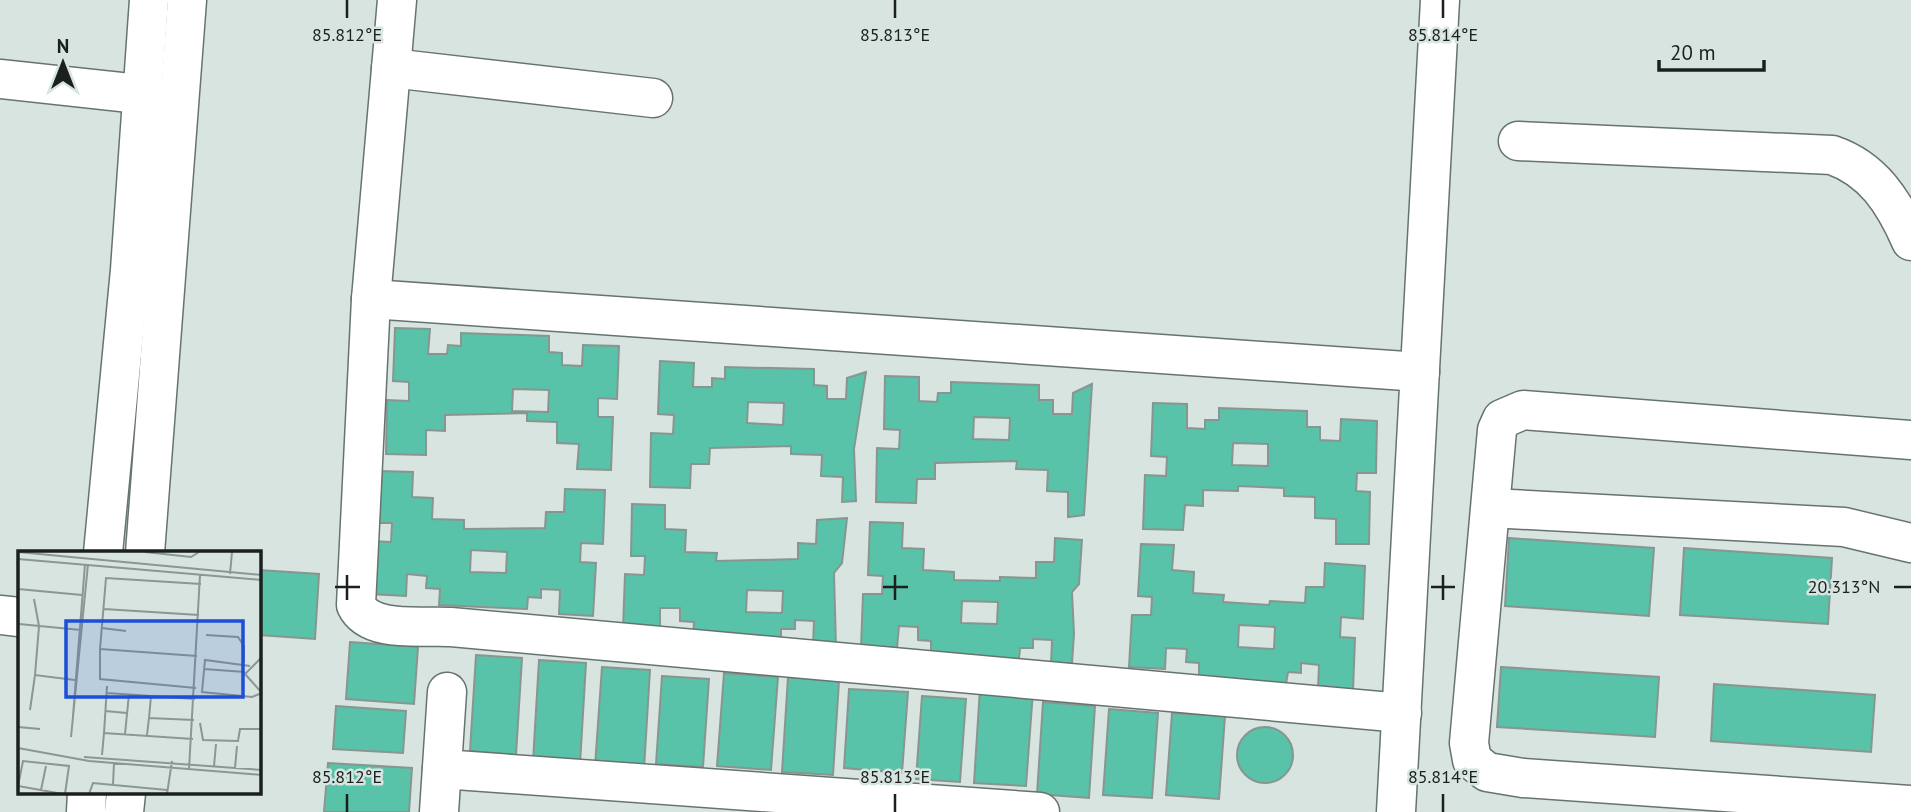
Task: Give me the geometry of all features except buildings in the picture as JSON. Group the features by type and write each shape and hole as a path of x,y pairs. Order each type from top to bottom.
{"street":[{"path":"103,551 130,270 149,0"},
{"path":"145,551 187,0"},
{"path":"397,0 372,299 356,605 362,617 374,623 464,628 1402,713"},
{"path":"1396,812 1440,0"},
{"path":"391,68 653,98"},
{"path":"0,79 179,98"},
{"path":"1518,141 1832,155 1855,163 1877,183 1911,241"},
{"path":"372,299 1420,372"},
{"path":"1911,440 1523,410 1502,419 1497,430 1469,743 1472,760 1487,772 1523,778 1911,805"},
{"path":"1491,508 1844,527 1911,543"},
{"path":"0,615 18,618"},
{"path":"439,812 447,692"},
{"path":"442,769 680,798 1040,812"},
{"path":"86,812 88,794"},
{"path":"124,812 126,794"}]}
